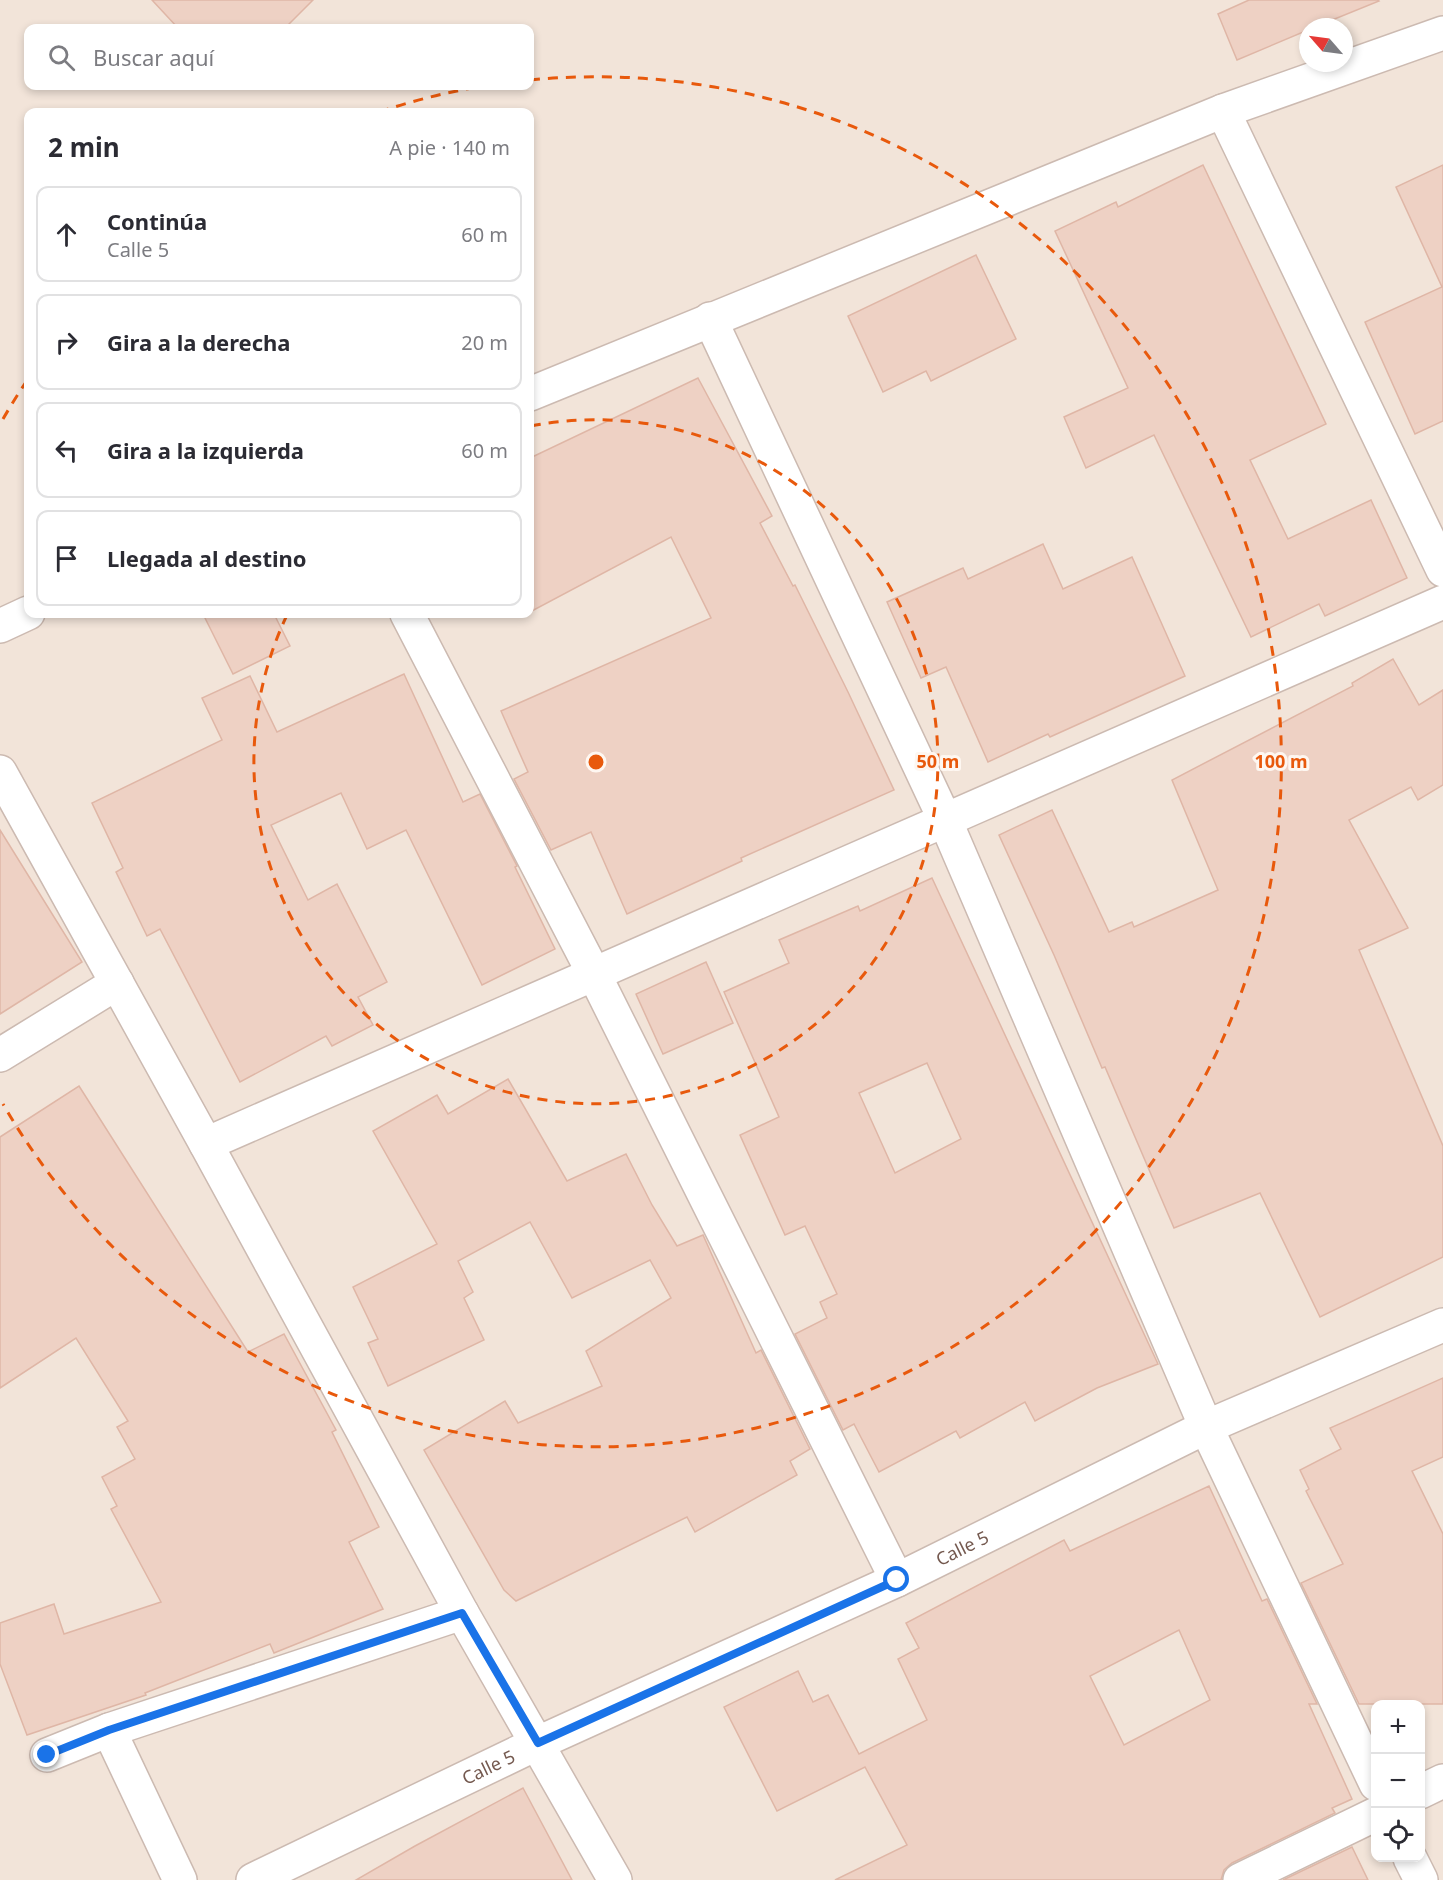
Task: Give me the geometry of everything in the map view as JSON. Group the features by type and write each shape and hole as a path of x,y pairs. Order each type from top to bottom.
{"street":[{"path":"534,392 1223,111 1443,33"},
{"path":"1223,111 1443,570"},
{"path":"710,319 945,820 1206,1427 1371,1774"},
{"path":"206,1144 1443,602"},
{"path":"0,626 24,615"},
{"path":"408,618 594,974 897,1580"},
{"path":"0,772 462,1613 615,1880"},
{"path":"0,1055 117,983"},
{"name":"Calle 5","path":"253,1880 538,1743 897,1580 1206,1427 1443,1325"},
{"path":"47,1755 109,1730 462,1613"},
{"path":"109,1730 180,1880"},
{"path":"1425,1790 1443,1781"},
{"path":"1240,1880 1371,1816"},
{"path":"1412,1862 1421,1880"}],"shaded area":[{"path":"0,0 1443,0 1443,1880 0,1880"}],"building":[{"path":"152,0 313,0 289,24 174,24"},
{"path":"1249,0 1379,1 1337,18 1299,18 1299,34 1237,60 1218,14"},
{"path":"1203,165 1326,424 1250,460 1288,539 1371,500 1407,578 1325,616 1319,604 1251,637 1154,435 1086,468 1064,417 1128,388 1055,231 1116,202 1118,207"},
{"path":"1443,165 1443,421 1415,434 1365,322 1442,287 1396,187"},
{"path":"976,255 1016,339 931,381 926,371 883,392 848,316"},
{"path":"698,378 772,516 760,523 793,586 795,585 894,790 741,858 742,861 627,914 591,832 551,850 514,779 528,772 501,711 711,618 671,537 534,610 534,456"},
{"path":"1043,544 1063,589 1132,557 1185,676 1050,737 1048,734 988,762 946,667 921,678 887,602 963,568 968,579"},
{"path":"205,618 276,618 290,646 233,674"},
{"path":"1393,659 1419,705 1443,690 1443,785 1418,800 1411,787 1349,820 1408,928 1359,950 1443,1146 1443,1257 1320,1317 1260,1193 1174,1228 1105,1067 1102,1068 999,835 1052,810 1109,932 1132,922 1134,927 1218,890 1172,780 1353,686 1352,683"},
{"path":"404,674 463,802 480,794 517,866 515,867 555,949 482,985 406,830 367,849 341,793 271,825 308,900 337,884 387,982 358,997 373,1025 332,1046 326,1036 240,1082 160,929 147,936 116,872 123,868 92,803 222,740 202,698 250,676 277,732"},
{"path":"0,830 82,962 0,1014"},
{"path":"932,878 1158,1364 1097,1388 1035,1421 1025,1402 960,1438 956,1431 879,1472 854,1424 843,1430 795,1334 827,1318 820,1302 837,1294 805,1226 785,1235 740,1135 779,1117 724,992 789,963 779,940 858,906 860,911","holes":["927,1063 961,1139 895,1173 859,1093"]},
{"path":"706,962 733,1023 663,1054 636,994"},
{"path":"508,1079 567,1181 626,1154 652,1205 677,1246 703,1235 756,1353 761,1350 810,1449 790,1461 797,1475 695,1532 687,1517 516,1601 504,1590 424,1450 505,1401 518,1423 602,1386 586,1351 671,1298 650,1260 572,1298 530,1222 458,1261 473,1292 464,1298 484,1340 388,1386 368,1343 378,1339 353,1287 437,1244 373,1131 437,1095 448,1114"},
{"path":"79,1086 248,1352 284,1334 336,1430 332,1432 379,1527 349,1542 383,1609 274,1653 270,1644 145,1693 146,1695 27,1735 0,1664 0,1623 54,1604 64,1634 161,1602 111,1509 117,1506 102,1477 135,1459 117,1427 128,1421 76,1338 0,1388 0,1137"},
{"path":"1443,1378 1443,1457 1412,1471 1443,1534 1443,1704 1425,1704 1425,1700 1371,1700 1371,1704 1359,1704 1301,1583 1343,1564 1306,1491 1309,1489 1300,1470 1341,1449 1330,1428"},
{"path":"1209,1486 1262,1601 1267,1599 1317,1704 1309,1704 1352,1799 1332,1808 1335,1813 1232,1863 1224,1870 1221,1880 835,1880 907,1845 865,1767 777,1811 724,1707 798,1671 813,1702 828,1695 859,1754 927,1720 898,1659 919,1648 906,1623 1064,1540 1070,1551","holes":["1179,1630 1210,1700 1124,1745 1090,1676"]},
{"path":"523,1788 572,1880 356,1880 415,1846"},
{"path":"1352,1847 1368,1880 1283,1880"}],"route":[{"path":"47,1755 109,1730 462,1613 538,1743 897,1580"}]}
